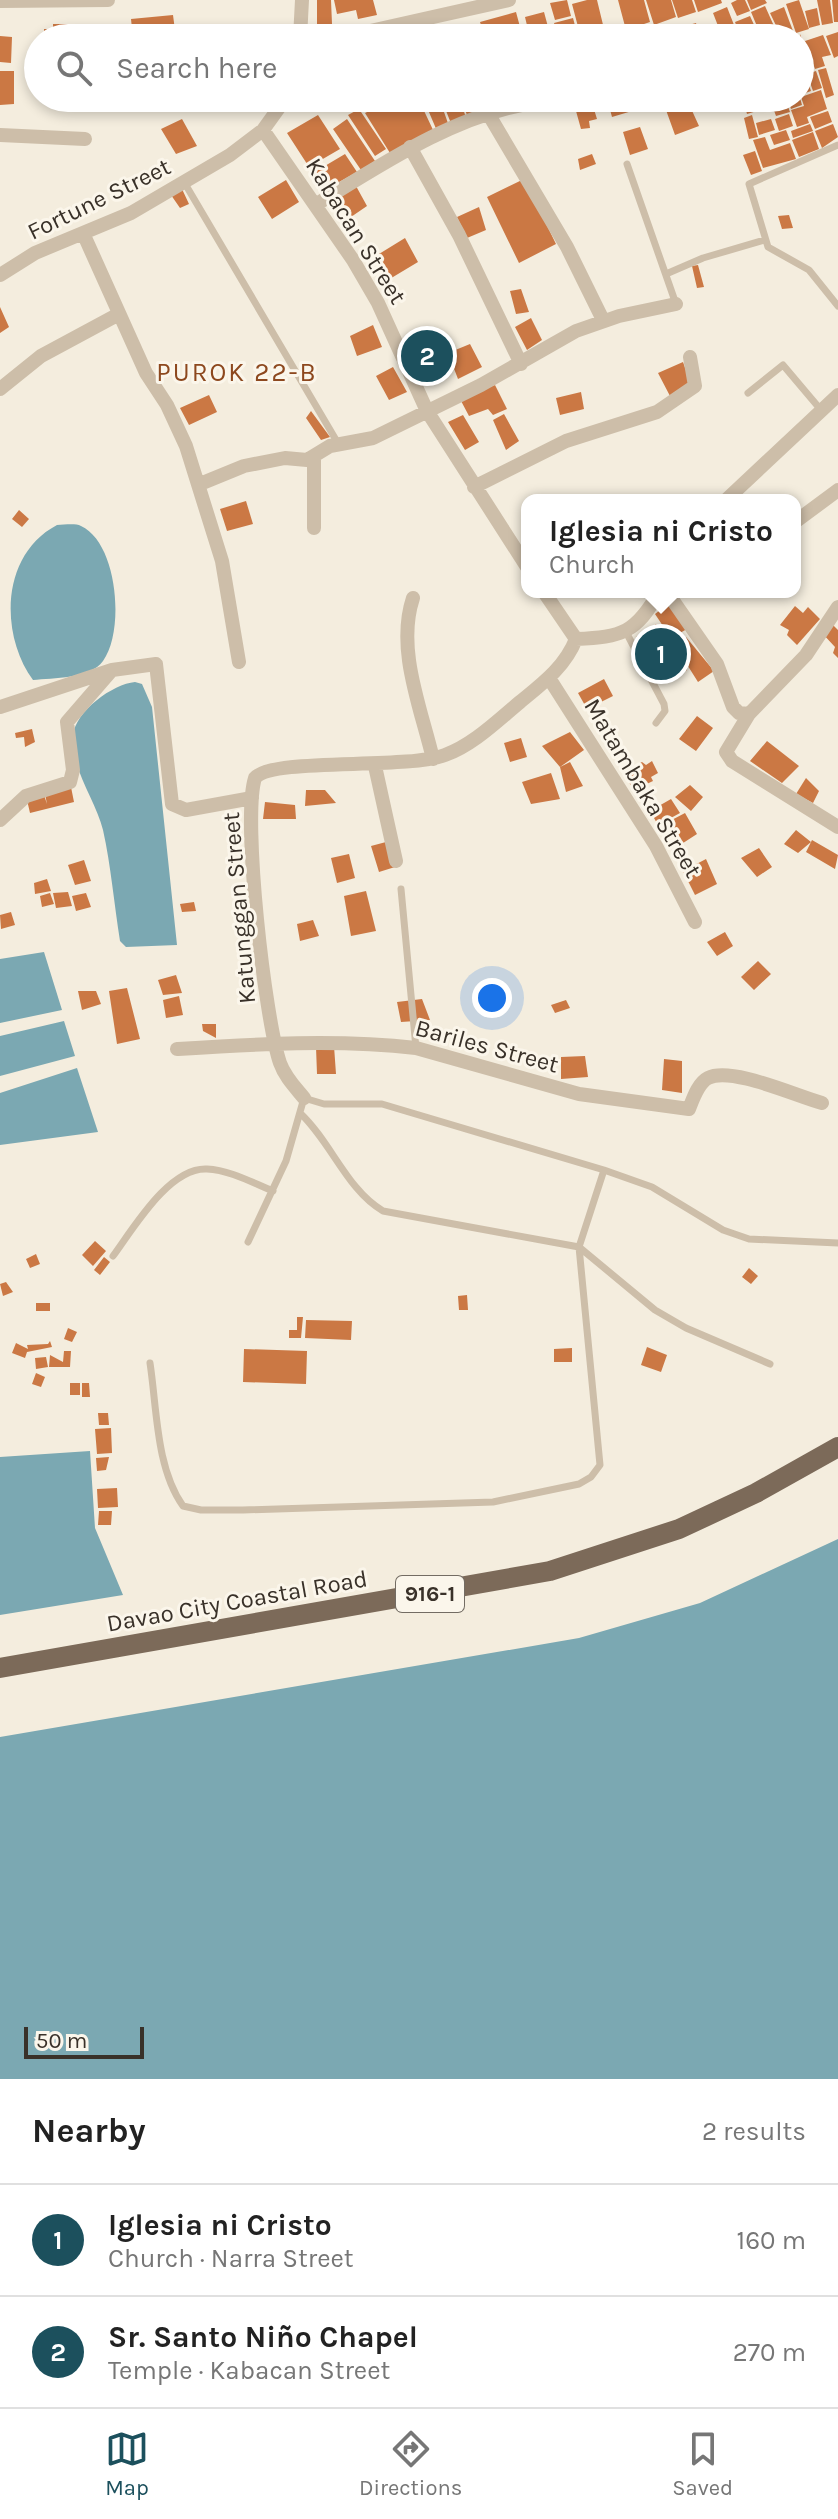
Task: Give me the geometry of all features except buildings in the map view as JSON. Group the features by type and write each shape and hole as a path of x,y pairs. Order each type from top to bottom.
{"main road":[{"name":"Davao City Coastal Road","path":"0,1668 550,1571 679,1529 756,1493 838,1447"}],"street":[{"path":"0,1 108,0"},
{"path":"301,24 302,0"},
{"path":"402,24 509,0"},
{"name":"Fortune Street","path":"0,275 35,253 131,213 184,182 263,130 276,112"},
{"path":"317,204 410,147 500,112"},
{"path":"489,115 567,247 603,320"},
{"name":"Kabacan Street","path":"263,130 317,204 378,303 427,411 521,558"},
{"path":"0,135 85,139"},
{"path":"410,147 459,235 521,364"},
{"path":"83,233 146,373 167,405 200,484 222,561 239,662"},
{"path":"200,484 256,463 314,457 339,445 373,438 603,320 676,304"},
{"path":"0,389 41,356 119,314"},
{"path":"474,487 566,441 657,412 695,386 690,357"},
{"path":"732,494 838,395"},
{"path":"314,457 314,528"},
{"path":"801,518 838,490"},
{"path":"413,598 405,628 407,647 433,759"},
{"path":"548,598 576,639"},
{"path":"396,861 375,766 433,759 478,736 549,678 576,639 626,632 641,622 655,598"},
{"path":"671,598 717,664 733,707 739,713 749,714"},
{"path":"838,607 806,655 749,714 728,745 728,756 838,827"},
{"path":"0,707 112,670 156,664 171,798 175,808 186,810 252,798"},
{"path":"0,820 26,796 70,782 73,770 67,722 112,670"},
{"name":"Matambaka Street","path":"549,678 662,856 695,922"},
{"name":"Katunggan Street","path":"302,1106 287,1078 276,1042 255,885 253,784 259,772 277,767 375,766"},
{"name":"Bariles Street","path":"177,1049 276,1042 416,1048 579,1094 689,1109 702,1082 719,1074 730,1074 822,1103"}],"lane":[{"path":"838,145 749,184 768,247 809,270 838,306"},
{"path":"627,164 676,304"},
{"path":"184,182 339,445"},
{"path":"666,274 703,258 764,240"},
{"path":"748,393 783,365 821,410"},
{"path":"626,632 664,704 665,711 656,723"},
{"path":"401,889 416,1048"},
{"path":"302,1106 382,1104 652,1187 723,1230 749,1239 838,1243"},
{"path":"248,1242 273,1191 302,1106"},
{"path":"302,1106 368,1202 383,1211 579,1247 655,1310 686,1328 770,1364"},
{"path":"113,1256 168,1187 192,1170 219,1170 273,1191"},
{"path":"150,1363 162,1448 172,1491 183,1506 201,1510 243,1510 452,1505 507,1500 579,1484 591,1477 600,1465 579,1247 604,1170"}],"water":[{"path":"57,525 81,526 93,535 103,550 114,589 114,630 110,647 97,667 71,676 33,680 22,662 15,641 11,597 25,556 38,538"},
{"path":"135,682 142,684 152,707 177,945 126,947 120,941 103,830 79,772 73,748 75,727 88,708 106,693"},
{"path":"44,952 62,1010 0,1023 0,959"},
{"path":"64,1021 75,1056 0,1076 0,1036"},
{"path":"77,1068 98,1132 0,1145 0,1093"},
{"path":"90,1451 95,1528 123,1595 0,1615 0,1457"},
{"path":"838,1539 838,2079 0,2079 0,1737 579,1638 700,1603"}],"place":[{"name":"Sr. Santo Niño Chapel","path":"427,356"},
{"name":"Iglesia ni Cristo","path":"661,654"}],"district":[{"name":"PUROK 22-B","path":"237,372"}]}
